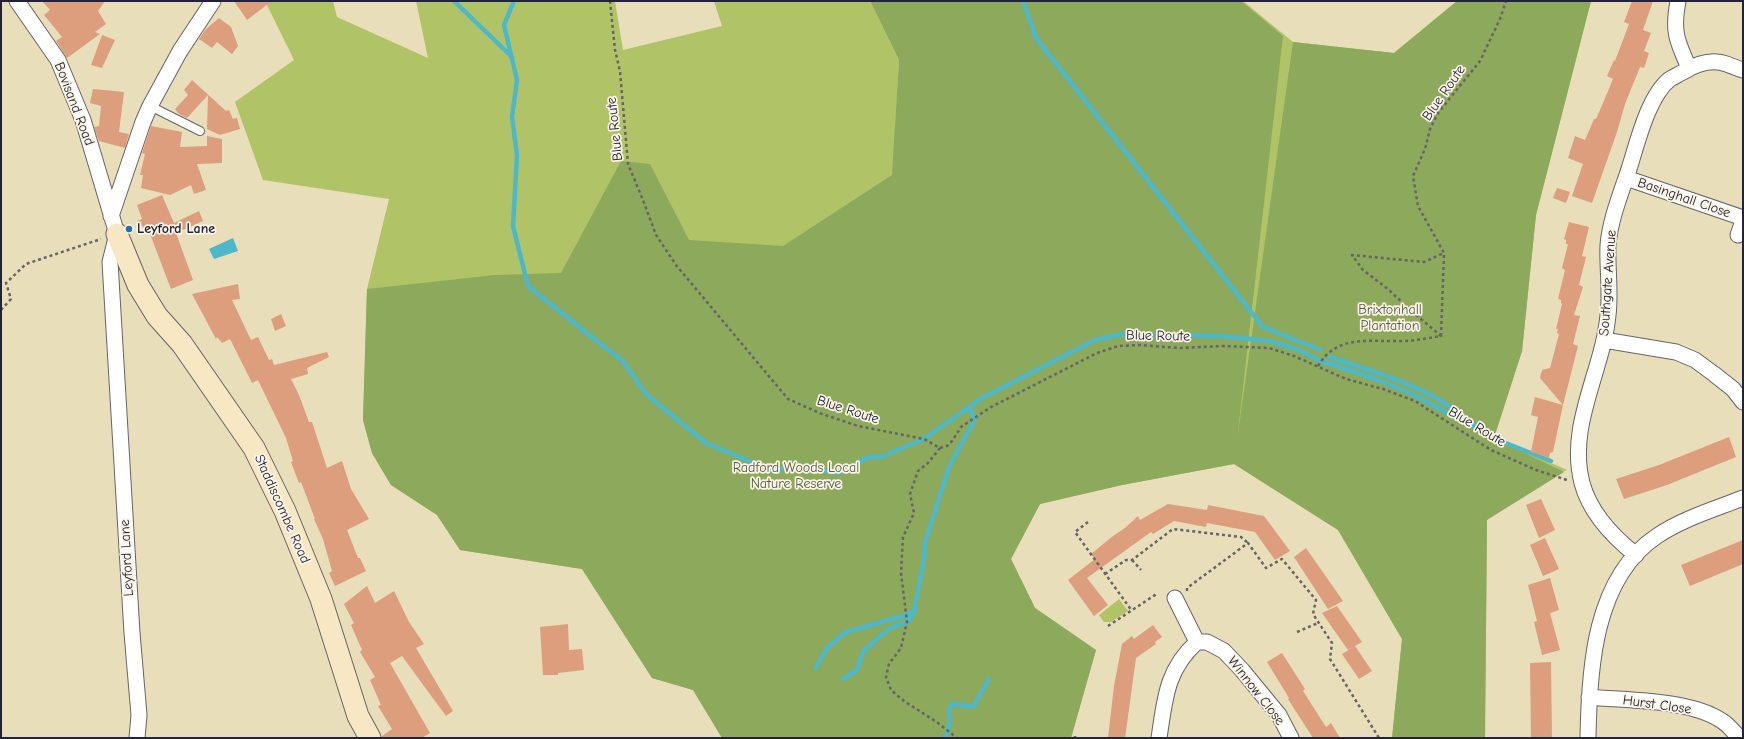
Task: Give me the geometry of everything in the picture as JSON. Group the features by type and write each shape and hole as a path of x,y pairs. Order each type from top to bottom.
{"street":[{"name":"Bovisand Road","path":"17,1 58,60 83,120 114,225"},
{"name":"Leyford Lane","path":"137,738 139,715 132,633 110,262 114,225 143,122 180,51 213,1"},
{"path":"1678,1 1675,15 1676,38 1689,68"},
{"name":"Southgate Avenue","path":"1636,554 1609,531 1594,512 1582,484 1578,453 1581,423 1598,365 1608,314 1608,244 1612,223 1644,120 1655,98 1669,80 1689,68 1704,63 1719,62 1743,70"},
{"name":"Basinghall Close","path":"1626,178 1743,218"},
{"name":"Staddiscombe Road","path":"114,225 138,285 157,316 182,344 254,448 285,511 309,570 358,716 370,738"},
{"path":"1604,340 1676,352 1695,360 1738,385 1743,402"},
{"path":"1588,738 1589,697 1598,635 1608,597 1623,570 1636,554 1656,536 1678,524 1743,498"},
{"path":"1159,738 1164,700 1176,666 1185,653 1197,642 1176,601"},
{"name":"Winnow Close","path":"1197,642 1207,642 1224,651 1242,670 1279,715 1291,738"},
{"name":"Hurst Close","path":"1589,697 1669,704 1701,712 1722,721 1740,738"}],"lane":[{"path":"150,106 200,131"}],"path":[{"name":"Blue Route","path":"610,1 615,50 620,71 628,164 656,235 676,265 788,399 822,414 858,426 917,437 924,439 940,448 947,446 961,427 991,407 1097,353 1118,346 1140,345 1178,348 1224,346 1269,348 1294,356 1346,379 1383,389 1415,401 1491,450 1536,470 1582,484"},
{"name":"Blue Route","path":"1444,253 1418,206 1413,176 1425,149 1430,129 1438,113 1480,61 1500,19 1506,1"},
{"path":"1,310 11,298 6,283 26,264 114,225"},
{"path":"1444,253 1441,336 1388,289 1363,270 1352,254 1424,262 1444,253"},
{"path":"1318,366 1326,354 1339,346 1356,341 1403,341 1441,336"},
{"path":"940,448 928,463 918,471 910,494 914,513 903,537 901,574 907,622 901,648 889,664 886,677 891,690 904,701 957,738"},
{"path":"1088,522 1075,532 1132,611"},
{"path":"1105,574 1126,560 1132,560 1173,530 1241,537 1248,543 1266,568 1282,559 1316,600 1312,614 1332,643 1330,659 1378,738"},
{"path":"1176,601 1184,598 1187,588 1248,543"},
{"path":"1132,560 1141,570"},
{"path":"1108,626 1158,593"},
{"path":"1297,632 1318,623"}],"green space":[{"name":"Radford Woods Local Nature Reserve","path":"265,1 333,1 337,17 428,58 416,1 615,1 623,50 722,26 714,1 870,1 899,60 895,133 917,144 1051,1 1243,1 1293,42 1394,53 1457,1 1591,1 1536,215 1522,351 1494,438 1567,470 1543,481 1487,520 1485,738 1392,738 1402,639 1338,530 1234,464 1122,485 1040,504 1011,559 1035,608 1096,650 1071,738 722,738 693,690 652,678 582,569 460,550 437,515 391,485 372,453 363,420 367,289 389,199 263,180 235,102 294,60"},
{"name":"Radford Woods Local Nature Reserve","path":"870,1 1241,1 1283,36 1237,440 1293,42 1394,53 1457,1 1591,1 1536,215 1522,351 1494,438 1564,472 1487,520 1485,738 1392,738 1402,639 1338,530 1234,464 1122,485 1040,504 1011,559 1035,608 1096,650 1071,738 722,738 693,690 652,678 582,569 460,550 437,515 391,485 372,453 363,420 367,289 495,275 561,273 621,161 650,164 689,240 783,246 892,175 899,60"},
{"path":"1119,599 1128,611 1111,622 1104,622 1099,615"}],"water":[{"path":"233,238 238,251 214,259 209,249"}],"building":[{"path":"42,1 105,1 98,11 106,24 95,32 100,34 67,58 56,41 62,37 44,15 50,10"},
{"path":"234,1 272,1 247,20"},
{"path":"1632,1 1653,1 1643,30 1651,33 1644,51 1649,53 1644,68 1640,67 1625,104 1617,132 1592,203 1572,196 1583,164 1568,158 1575,136 1585,140 1594,119 1596,119 1613,79 1607,76 1614,60 1615,61 1629,24 1624,22"},
{"path":"219,18 231,27 238,46 232,54 217,42 212,48 199,39 206,29"},
{"path":"102,35 115,40 102,68 91,65"},
{"path":"192,80 226,111 229,110 233,119 237,118 240,129 220,135 207,129 208,95 187,118 179,114 175,109 188,95 184,90"},
{"path":"93,89 124,92 119,132 129,134 125,148 99,141 94,127 99,126 101,106 90,103"},
{"path":"151,126 182,132 180,147 207,146 207,136 222,139 222,163 197,164 206,190 194,194 191,185 170,195 141,188 143,175 140,175 145,154 142,153"},
{"path":"1557,188 1570,192 1566,203 1553,198"},
{"path":"162,195 174,223 199,211 203,221 176,233 193,280 171,289 150,234 137,221 142,219 137,205"},
{"path":"1569,222 1589,227 1582,256 1586,257 1579,285 1583,287 1574,315 1580,316 1573,344 1578,346 1563,405 1540,378 1542,370 1550,368 1559,334 1557,333 1558,329 1556,329 1562,304 1561,300 1558,299 1565,270 1562,268 1568,244 1566,244 1566,240 1564,239"},
{"path":"238,284 240,299 232,300 251,340 258,337 269,360 272,359 274,365 327,352 329,357 307,368 308,374 291,379 299,395 309,422 312,422 327,468 342,461 351,489 369,519 347,530 358,558 360,558 366,571 335,586 329,573 332,571 323,539 301,482 299,483 291,462 293,461 286,438 258,380 252,383 230,339 222,343 217,337 216,339 192,294"},
{"path":"281,314 286,326 275,331 271,319"},
{"path":"1535,397 1563,405 1553,452 1550,453 1549,458 1531,452 1538,417 1531,415"},
{"path":"1729,437 1736,457 1667,485 1624,499 1616,479 1659,465"},
{"path":"1541,499 1555,530 1539,538 1526,505"},
{"path":"1168,504 1207,510 1208,505 1264,516 1290,551 1275,560 1255,532 1207,523 1206,527 1174,521 1153,534 1151,532 1087,578 1108,605 1094,616 1068,580 1095,559 1091,554 1138,516 1140,520"},
{"path":"1545,538 1559,569 1543,576 1530,545"},
{"path":"1743,540 1743,564 1690,586 1681,565"},
{"path":"1306,548 1343,601 1328,609 1294,557"},
{"path":"1550,578 1559,610 1550,613 1560,650 1542,655 1534,622 1537,621 1528,585"},
{"path":"367,586 375,603 394,591 409,622 424,644 416,648 453,711 446,716 402,656 390,663 430,733 422,738 382,738 382,736 392,729 378,706 381,705 370,680 375,677 360,652 362,650 351,625 354,623 344,604"},
{"path":"1337,606 1362,642 1348,650 1322,613"},
{"path":"568,624 569,650 582,649 584,670 558,673 558,675 543,675 540,627"},
{"path":"1153,625 1162,637 1155,642 1156,644 1136,658 1125,738 1108,738 1114,686 1122,644 1132,636 1134,639"},
{"path":"1355,646 1372,671 1359,679 1342,654"},
{"path":"1282,653 1305,689 1303,691 1326,727 1331,723 1340,738 1313,738 1267,662"},
{"path":"1551,662 1552,738 1531,738 1530,663"}],"waterway":[{"path":"454,1 512,57"},
{"path":"514,1 504,25 517,80 512,117 517,155 513,226 528,286 622,360 646,394 706,443 776,472 790,465 838,473 869,457 881,457 924,439 982,398 1095,340 1123,334 1222,336 1269,341 1297,349 1321,361 1373,378 1410,393 1494,438"},
{"path":"1023,1 1036,38 1263,327 1321,350"},
{"path":"1330,357 1385,375 1425,392 1443,402 1475,425"},
{"path":"843,679 857,670 863,652 888,629 907,622 913,615 924,561 925,543 949,467 975,419 969,407"},
{"path":"1493,438 1551,461"},
{"path":"816,668 827,648 846,632 907,615 915,610"},
{"path":"944,738 948,729 949,712 952,704 974,706 989,679"}],"place":[{"name":"Leyford Lane","path":"129,229"}],"park label":[{"name":"Brixtonhall Plantation","path":"1390,318"}]}
